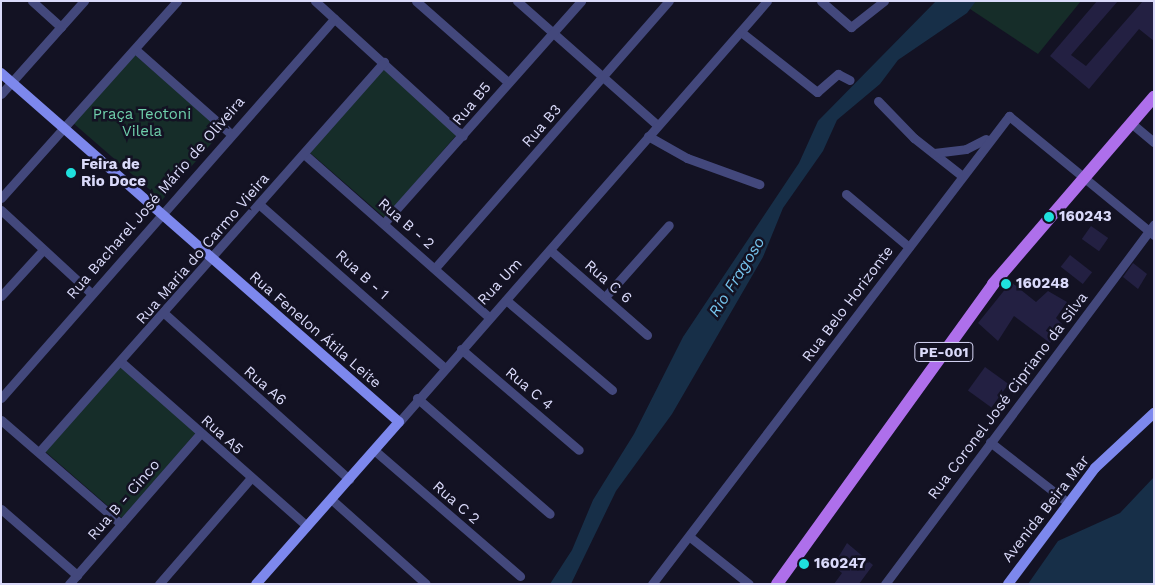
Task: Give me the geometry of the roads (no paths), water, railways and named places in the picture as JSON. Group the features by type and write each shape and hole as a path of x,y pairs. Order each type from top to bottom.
{"main road":[{"name":"PE-001","path":"777,584 993,284 1082,177 1154,97"}],"street":[{"path":"32,1 61,27"},
{"path":"1,94 84,1"},
{"path":"1,198 65,129 177,1"},
{"path":"315,1 463,136"},
{"path":"416,1 508,82"},
{"path":"517,1 657,125"},
{"name":"Rua B5","path":"384,223 581,1"},
{"name":"Rua B3","path":"435,268 670,1"},
{"name":"Rua Um","path":"256,584 399,422 417,398 488,316 506,300 767,1"},
{"path":"822,1 842,19 855,26 884,1"},
{"name":"Rua Bacharel José Mário de Oliveira","path":"1,398 160,214 334,19"},
{"path":"741,32 811,89 821,91 838,74 850,80"},
{"path":"135,49 231,134"},
{"name":"Rua Maria do Carmo Vieira","path":"40,452 212,260 384,62"},
{"name":"Rua Fenelon Átila Leite","path":"1,73 399,422"},
{"path":"878,101 961,176"},
{"name":"Rua Belo Horizonte","path":"652,584 690,538 994,132 1009,116 1082,177"},
{"path":"1131,123 1154,142"},
{"path":"934,153 966,149 994,132"},
{"path":"648,136 687,158 759,184"},
{"name":"Rua B - 2","path":"304,154 488,316"},
{"path":"1082,177 1152,230"},
{"path":"846,194 909,247"},
{"name":"Rua B - 1","path":"260,205 444,367"},
{"path":"1,210 91,293"},
{"path":"605,297 669,225"},
{"name":"Rua Coronel José Cipriano da Silva","path":"885,584 990,442 1152,230"},
{"path":"1,296 43,250"},
{"name":"Rua C 6","path":"550,250 647,335"},
{"path":"506,300 612,390"},
{"name":"Rua A6","path":"164,313 349,479"},
{"name":"Rua C 4","path":"461,349 579,450"},
{"name":"Rua A5","path":"121,362 250,479 307,526"},
{"path":"417,398 550,514"},
{"name":"Avenida Beira Mar","path":"1008,584 1067,502 1108,454 1154,413"},
{"path":"1,420 121,524"},
{"name":"Rua B - Cinco","path":"69,584 200,434"},
{"path":"990,442 1067,502"},
{"name":"Rua C 2","path":"374,450 520,576"},
{"path":"159,584 250,479"},
{"path":"331,499 426,584"},
{"path":"1,510 77,575"},
{"path":"690,538 749,584"}],"water":[{"name":"Rio Fragoso","path":"936,1 976,1 967,13 898,60 880,84 837,120 823,151 783,208 763,257 672,414 616,491 571,584 550,584 572,550 593,500 634,434 683,337 799,163 818,121"},
{"path":"1154,477 1154,584 1028,584 1058,541 1120,513"}],"place":[{"name":"Feira de Rio Doce","path":"71,173"},
{"name":"160243","path":"1049,217"},
{"name":"160248","path":"1006,284"},
{"name":"160247","path":"804,564"}],"park label":[{"name":"Praça Teotoni Vilela","path":"142,122"}]}
